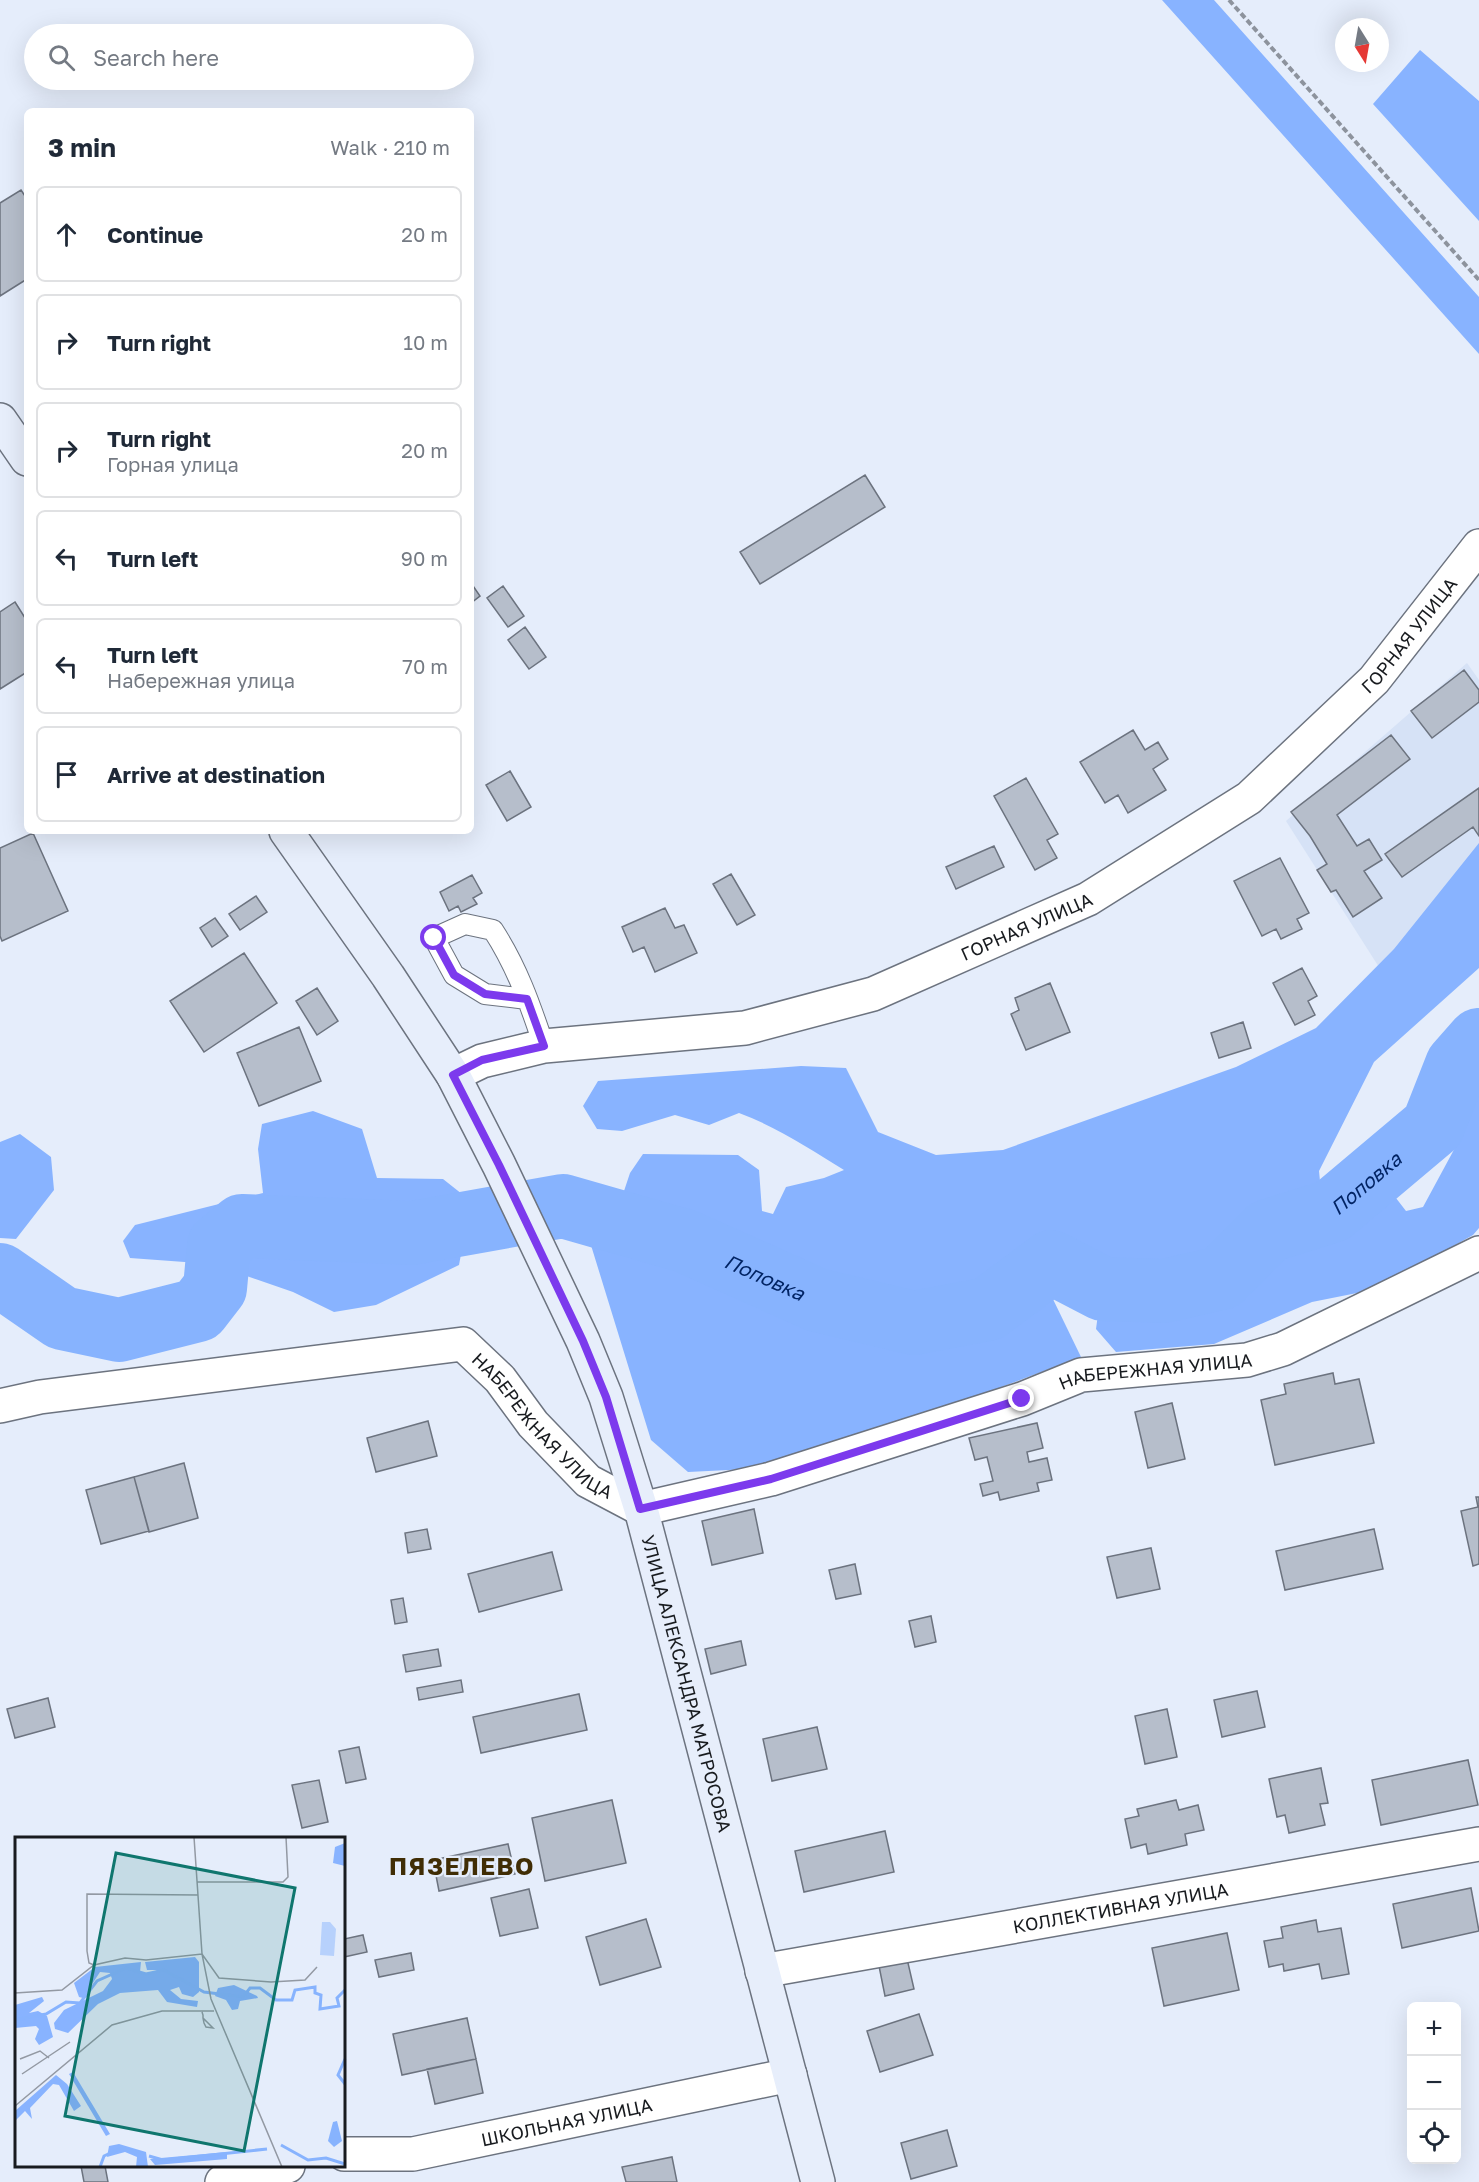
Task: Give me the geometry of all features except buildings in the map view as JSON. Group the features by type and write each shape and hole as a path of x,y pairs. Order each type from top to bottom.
{"main road":[{"path":"0,420 24,455"},
{"name":"УЛИЦА АЛЕКСАНДРА МАТРОСОВА","path":"288,834 388,976 453,1075 499,1165 583,1341 606,1397 640,1509 818,2182"}],"street":[{"name":"ГОРНАЯ УЛИЦА","path":"453,1075 482,1060 544,1046 745,1028 873,994 1088,899 1249,798 1374,680 1479,546"},
{"name":"НАБЕРЕЖНАЯ УЛИЦА","path":"0,1406 40,1397 463,1344 500,1379 533,1424 588,1481 640,1509 771,1479 1022,1399 1081,1375 1247,1360 1283,1349 1479,1253"},
{"name":"КОЛЛЕКТИВНАЯ УЛИЦА","path":"762,1971 1479,1844"},
{"name":"ШКОЛЬНАЯ УЛИЦА","path":"345,2154 413,2154 790,2075"},
{"path":"222,2182 284,2167"}],"lane":[{"path":"527,999 485,994 454,975 434,938 465,924 493,930 512,960 527,999 544,1046"}],"path":[{"path":"1229,0 1479,280"}],"shaded area":[{"path":"1162,0 1214,0 1479,297 1479,354"},
{"path":"1420,50 1479,101 1479,221 1373,104"},
{"path":"1467,663 1479,680 1479,878 1384,975 1286,821"},
{"path":"1479,843 1479,968 1374,1062 1319,1171 1322,1202 1341,1212 1389,1189 1406,1211 1423,1207 1463,1133 1463,1091 1479,1058 1479,1228 1473,1235 1377,1289 1312,1302 1214,1344 1116,1352 1096,1329 1099,1307 1113,1284 1102,1267 1045,1261 967,1300 961,1315 977,1331 1003,1326 1032,1296 1050,1293 1081,1357 789,1467 688,1472 651,1440 586,1229 599,1199 623,1194 630,1173 643,1154 738,1155 759,1170 762,1211 773,1214 786,1187 824,1178 844,1170 806,1146 739,1113 709,1125 675,1115 622,1131 597,1129 583,1106 598,1081 801,1066 846,1068 878,1132 936,1155 1003,1150 1236,1067 1316,1028 1394,949"},
{"path":"313,1111 362,1129 377,1178 443,1179 467,1198 467,1222 459,1265 376,1305 334,1312 293,1292 212,1264 130,1258 123,1241 135,1225 263,1193 258,1149 262,1124"},
{"path":"20,1134 51,1157 54,1190 16,1239 0,1238 0,1142"}],"waterway":[{"name":"Поповка","path":"0,1275 62,1318 119,1330 198,1310 215,1288 219,1245 242,1226 412,1233 563,1206 685,1241 817,1300 914,1323 988,1309 1051,1262 1103,1289 1164,1291 1221,1278 1268,1231 1332,1211 1433,1126 1457,1065 1479,1040"}],"district":[{"name":"ПЯЗЕЛЕВО","path":"462,1865"}],"route":[{"path":"434,938 454,975 485,994 527,999 536,1022 544,1046 482,1060 453,1075 483,1132 583,1341 606,1397 640,1509 771,1479 1022,1399"}]}
